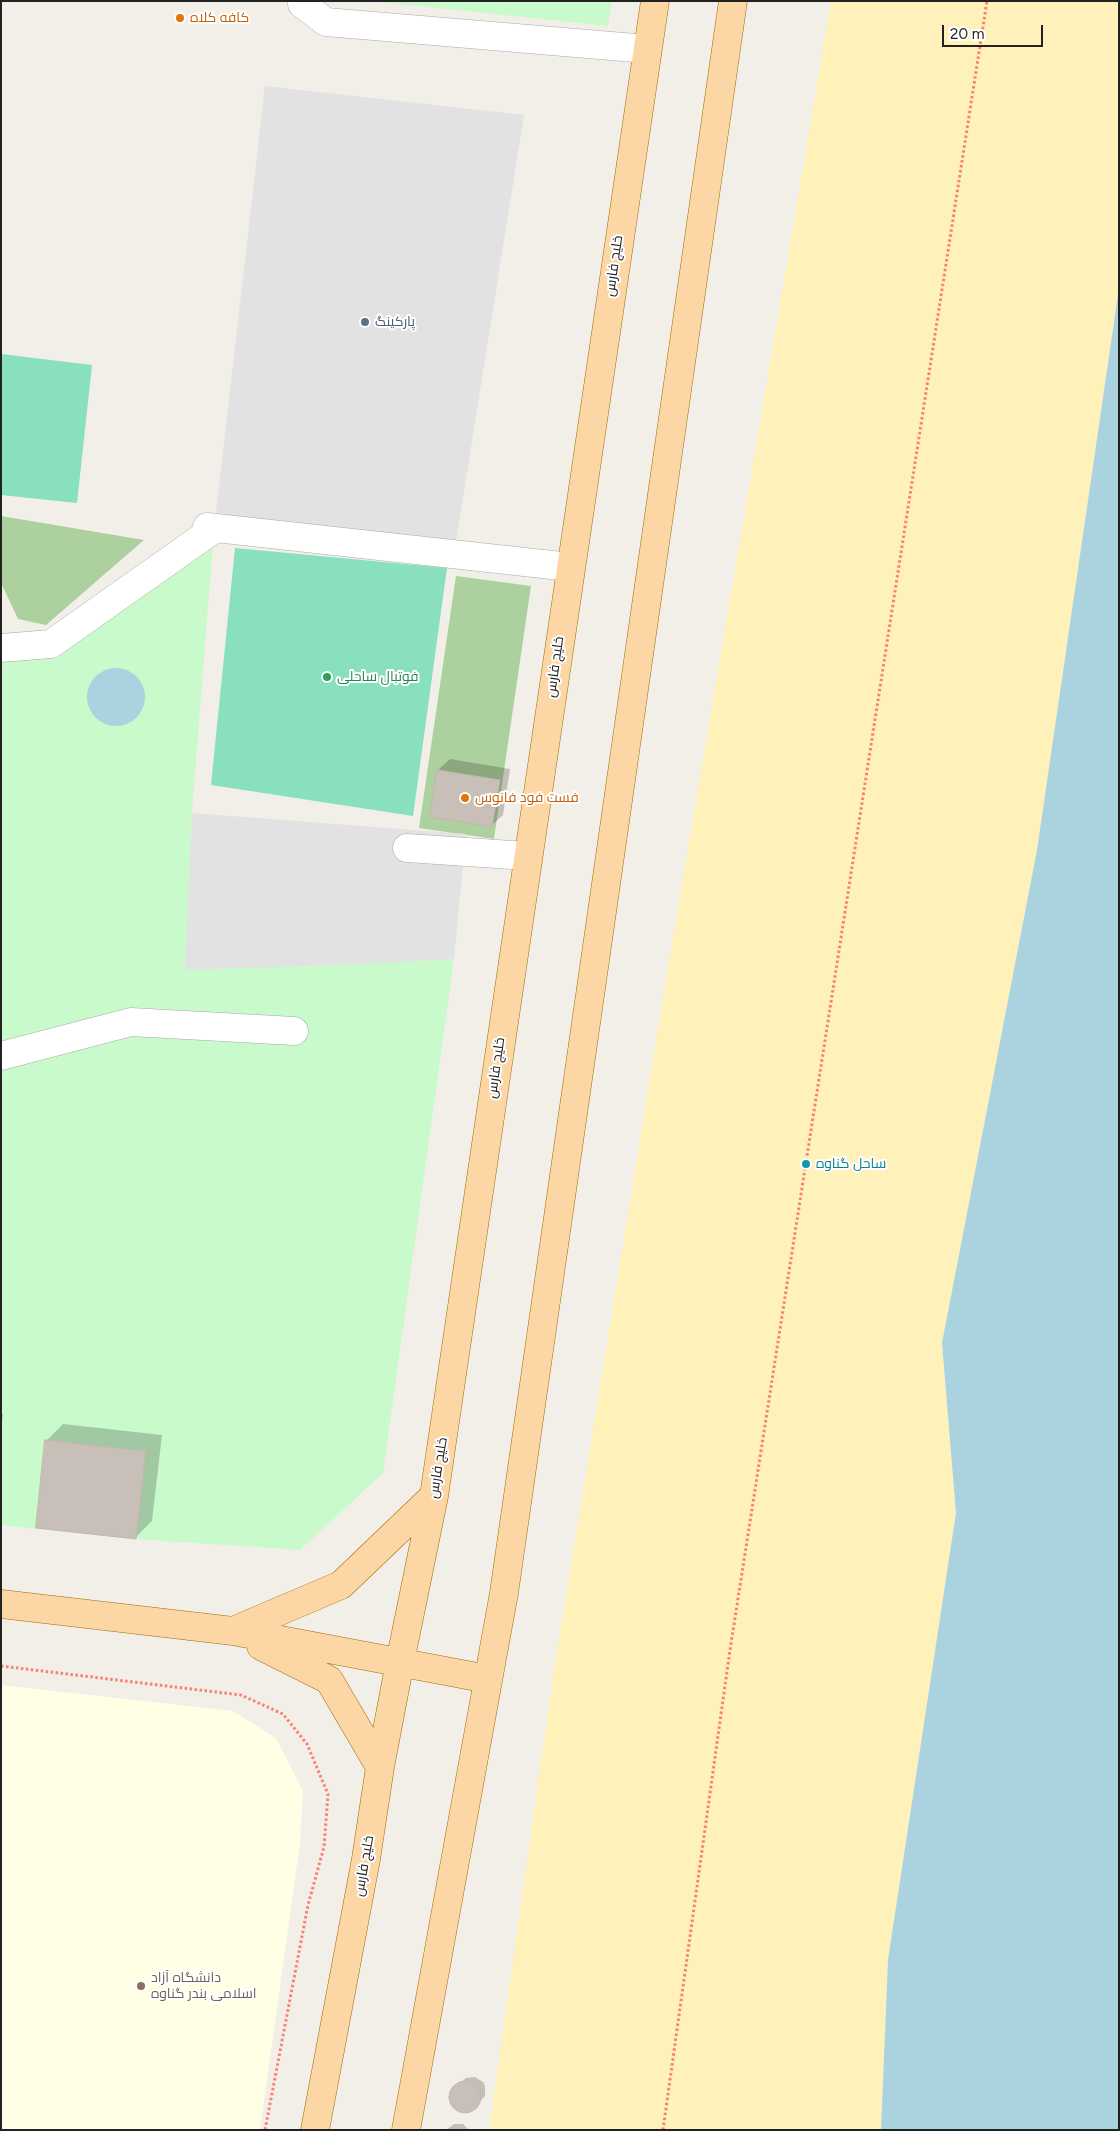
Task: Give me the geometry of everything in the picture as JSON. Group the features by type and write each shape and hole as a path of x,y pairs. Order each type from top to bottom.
{"main road":[{"name":"خلیج فارس","path":"315,2130 366,1859 380,1767 434,1496 654,1"},
{"path":"406,2130 504,1593 733,1"},
{"path":"233,1631 341,1585 434,1496"},
{"path":"1,1604 233,1631 488,1679"},
{"path":"233,1631 329,1680 380,1767"}],"lane":[{"path":"302,3 326,22 647,49"},
{"path":"1,648 51,644 214,529 207,527 570,568"},
{"path":"407,848 527,856"},
{"path":"1,1056 131,1022 294,1031"}],"path":[{"path":"663,2130 731,1640 987,1"},
{"path":"1,1666 242,1695 283,1714 307,1744 328,1794 324,1847 308,1906 265,2130"}],"shaded area":[{"name":"پارکینگ","path":"265,86 524,115 454,554 214,529"},
{"path":"192,813 466,834 454,959 185,970"},
{"name":"دانشگاه آزاد اسلامی بندر گناوه","path":"1,1685 233,1711 276,1738 303,1791 300,1843 260,2130 1,2130"}],"green space":[{"path":"371,1 612,1 608,26"},
{"path":"1,354 92,365 77,503 1,495"},
{"path":"1,516 144,540 46,625 18,619 1,583"},
{"path":"214,529 192,813 186,969 454,959 383,1473 300,1550 136,1539 1,1525 1,650 51,644"},
{"name":"فوتبال ساحلی","path":"235,548 447,568 413,816 211,785"},
{"path":"456,576 531,586 494,839 419,828"}],"sand":[{"name":"ساحل گناوه","path":"831,1 1119,1 1119,288 1037,850 942,1343 956,1513 888,1960 881,2130 489,2130 554,1670 665,985"}],"water":[{"path":"1119,288 1119,2130 881,2130 888,1960 956,1513 942,1343 1037,850"},
{"path":"110,668 122,668 137,676 145,691 145,703 137,718 122,726 110,726 95,718 87,703 87,691 95,676"}],"building":[{"name":"فست فود فانوس","path":"437,770 500,780 492,827 430,817"},
{"path":"45,1440 146,1451 136,1539 36,1528"},
{"path":"465,2081 476,2086 481,2097 476,2108 465,2113 454,2108 449,2097 454,2086"}],"place":[{"name":"کافه کلاه","path":"180,18"},
{"name":"پارکینگ","path":"365,322"},
{"name":"فوتبال ساحلی","path":"327,677"},
{"name":"فست فود فانوس","path":"465,798"},
{"name":"ساحل گناوه","path":"806,1164"},
{"name":"دانشگاه آزاد اسلامی بندر گناوه","path":"141,1986"}]}
